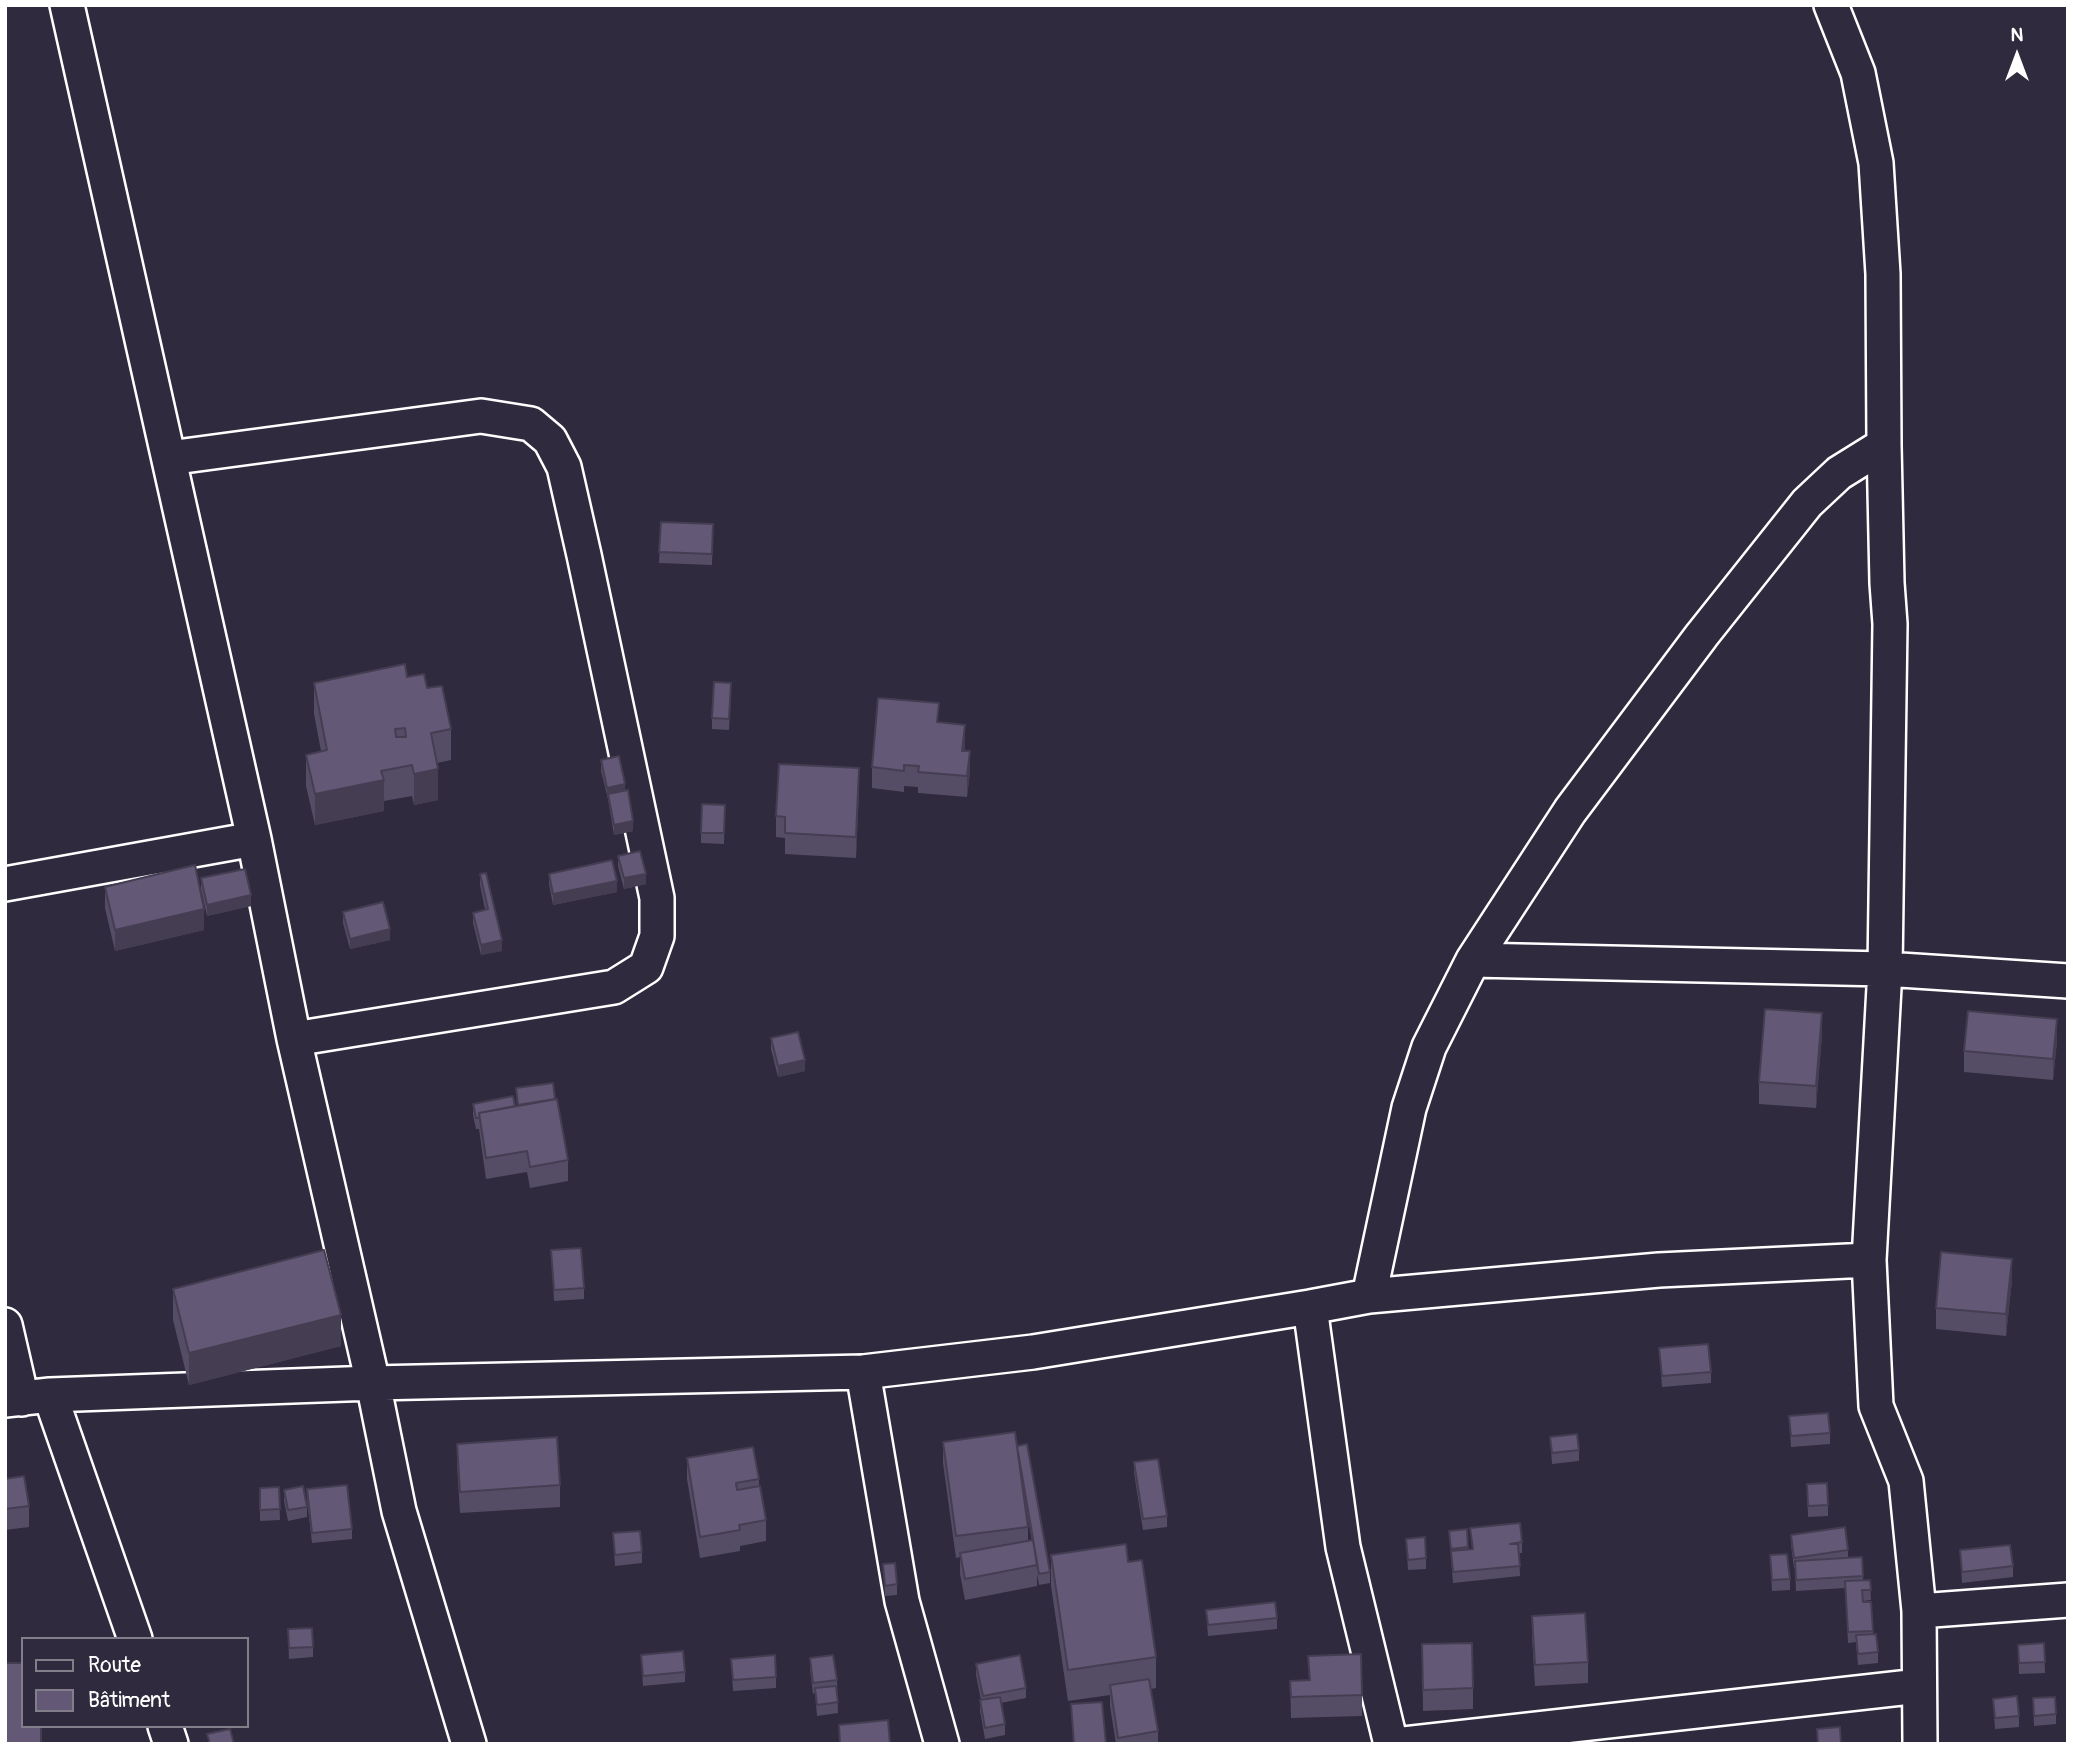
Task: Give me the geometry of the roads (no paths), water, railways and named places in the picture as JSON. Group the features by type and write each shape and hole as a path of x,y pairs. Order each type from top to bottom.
{"street":[{"path":"67,5 254,839 294,1039 373,1383 399,1511 469,1744"},
{"path":"1831,5 1857,73 1876,163 1883,274 1884,444 1890,624 1885,969 1869,1260 1876,1406 1906,1481 1919,1611 1920,1744"},
{"path":"169,458 481,416 531,424 550,440 564,467 584,555 657,898 657,936 646,967 614,987 294,1039"},
{"path":"1369,1296 1409,1108 1429,1047 1473,960 1570,811 1702,635 1799,513 1839,473 1884,444"},
{"path":"5,884 254,839"},
{"path":"1473,960 1885,969 2068,981"},
{"path":"26,1398 373,1383 863,1372 1033,1352 1369,1296 1659,1270 1869,1260"},
{"path":"1310,1307 1343,1547 1391,1744"},
{"path":"5,1325 26,1398 134,1637"},
{"path":"863,1372 902,1601 942,1744"},
{"path":"1919,1611 2068,1600"},
{"path":"1405,1744 1919,1686"}]}
